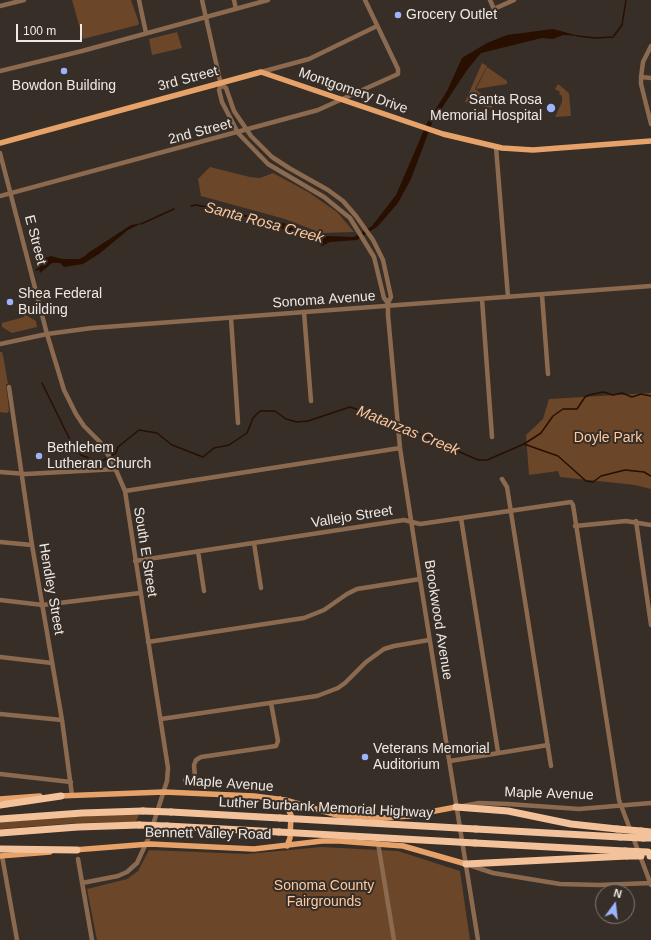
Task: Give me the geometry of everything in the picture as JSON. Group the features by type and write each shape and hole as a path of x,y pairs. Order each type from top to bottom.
{"highway":[{"path":"0,805 61,796"},
{"path":"456,808 508,811 571,824 617,829 642,834 651,832"},
{"name":"Luther Burbank Memorial Highway","path":"0,819 82,813 171,812 620,837 642,834 651,838"},
{"name":"Luther Burbank Memorial Highway","path":"0,833 91,826 139,825 475,843 626,854 650,854"},
{"path":"1,854 77,850"},
{"path":"466,864 626,854"}],"main road":[{"name":"3rd Street","path":"0,143 261,72"},
{"name":"Montgomery Drive","path":"261,72 342,101 443,134 496,147 535,149 651,141"},
{"name":"Maple Avenue","path":"0,799 164,792 254,796 280,799 337,815 382,818 410,816 456,808"},
{"path":"280,799 291,815 290,838 287,846"},
{"name":"Bennett Valley Road","path":"77,850 146,844 246,849 287,846 327,840 403,846 466,864"}],"street":[{"path":"0,6 10,2 24,0"},
{"path":"138,0 146,32"},
{"name":"Brookwood Avenue","path":"202,0 221,84 219,90 222,102 238,133 268,164 324,197 350,218 367,243 374,257 384,298 388,304"},
{"path":"234,0 236,9"},
{"path":"0,71 268,0"},
{"path":"365,0 378,26"},
{"path":"490,0 494,9 514,0"},
{"name":"2nd Street","path":"0,196 247,131 318,110 342,101 398,74 378,26"},
{"name":"3rd Street","path":"261,72 309,59 378,26"},
{"path":"651,46 643,62 641,77 651,124"},
{"path":"641,77 651,78"},
{"name":"Brookwood Avenue","path":"221,84 226,88 234,111 247,131 272,157 328,190 343,202 356,216 379,250 386,270 391,297 388,304 396,416 400,448 429,640 450,761 456,808 478,940"},
{"path":"496,147 508,297"},
{"name":"E Street","path":"0,153 48,334"},
{"name":"Sonoma Avenue","path":"0,344 48,334 110,327 388,304 542,295 651,286"},
{"path":"542,295 548,374"},
{"path":"482,299 492,437"},
{"path":"304,312 311,402"},
{"path":"231,318 238,423"},
{"name":"South E Street","path":"48,334 64,390 76,414 106,450 117,469 125,491 168,771 164,792"},
{"name":"Hendley Street","path":"9,388 32,545 62,720 72,795"},
{"path":"125,491 400,448"},
{"path":"0,472 22,474 117,469"},
{"path":"502,479 507,487 551,766"},
{"name":"Vallejo Street","path":"135,561 404,520 420,524 571,502 573,505 575,526"},
{"path":"461,518 498,752"},
{"path":"651,525 636,522 615,521 575,526 620,806 651,884"},
{"path":"636,522 651,625"},
{"path":"0,542 32,545"},
{"path":"254,543 261,588"},
{"path":"198,551 204,591"},
{"path":"148,642 304,618 324,610 357,589 420,579"},
{"path":"0,600 43,605 140,593"},
{"path":"161,719 271,703 328,692 345,683 366,662 384,649 429,640"},
{"path":"0,657 52,663"},
{"path":"185,780 192,782 195,778 194,765 196,760 201,757 276,746 278,741 271,703"},
{"path":"0,714 62,720"},
{"path":"450,761 548,745"},
{"path":"0,774 71,782"},
{"path":"82,883 113,878 128,872 136,863 146,844 164,792"},
{"name":"Maple Avenue","path":"456,808 485,803 574,809 651,803"},
{"path":"378,843 394,940"},
{"path":"1,854 17,940"},
{"path":"78,859 92,940"},
{"name":"Bennett Valley Road","path":"466,864 493,873 552,883 589,886 651,884"}],"green space":[{"path":"72,0 131,0 139,23 138,25 83,39"},
{"path":"177,32 182,48 152,55 149,39"},
{"path":"482,63 487,66 475,89 493,103 492,108 465,102"},
{"path":"487,67 507,81 507,84 476,89"},
{"path":"558,84 569,93 571,116 555,117 562,102 562,96 559,94 560,92 555,89"},
{"path":"210,167 260,178 273,173 308,192 337,212 354,232 321,233 285,219 201,196 198,179"},
{"path":"24,314 36,321 37,327 12,333 2,327 2,323 24,317"},
{"path":"0,352 2,352 3,355 8,384 6,384 9,411 7,413 0,412"},
{"name":"Doyle Park","path":"651,393 651,489 635,485 560,477 558,471 529,475 526,435 543,419 549,399"},
{"path":"103,815 139,815 136,822 78,823 0,829 0,822"},
{"name":"Sonoma County Fairgrounds","path":"321,847 398,851 460,871 470,940 97,940 87,889 127,879 138,871 149,850 247,854"}],"water":[{"path":"553,29 579,36 563,35 553,39 542,38 481,53 467,70 432,123 411,179 398,203 378,226 357,240 330,242 322,246 308,237 225,211 273,220 327,236 354,237 372,226 396,195 427,123 447,91 462,58 487,43 507,35"},
{"path":"142,223 128,230 99,254 83,264 64,267 60,263 52,263 40,273 39,260 51,256 62,259 79,259 131,225"}],"waterway":[{"name":"Santa Rosa Creek","path":"577,36 595,38 613,37 622,25 626,0"},
{"name":"Santa Rosa Creek","path":"191,206 196,205 227,211"},
{"name":"Santa Rosa Creek","path":"141,224 174,209"},
{"name":"Santa Rosa Creek","path":"36,270 40,268"},
{"name":"Matanzas Creek","path":"42,383 74,448 81,455 93,460 102,461 116,453 118,447 139,430 157,433 172,445 203,457 214,448 229,445 247,433 253,418 260,411 275,411 286,419 297,422 308,421 350,407 383,418 478,460 487,460 524,444 558,456 586,481 593,482 601,476 625,470 644,472 651,476"},
{"path":"524,444 541,433 553,416 563,409 577,409 585,397 589,395 603,392 613,395 622,393 632,397 641,394 651,396"}],"place":[{"name":"Grocery Outlet","path":"398,15"},
{"name":"Bowdon Building","path":"64,71"},
{"name":"Santa Rosa Memorial Hospital","path":"551,108"},
{"name":"Shea Federal Building","path":"10,302"},
{"name":"Bethlehem Lutheran Church","path":"39,456"},
{"name":"Veterans Memorial Auditorium","path":"365,757"}]}
